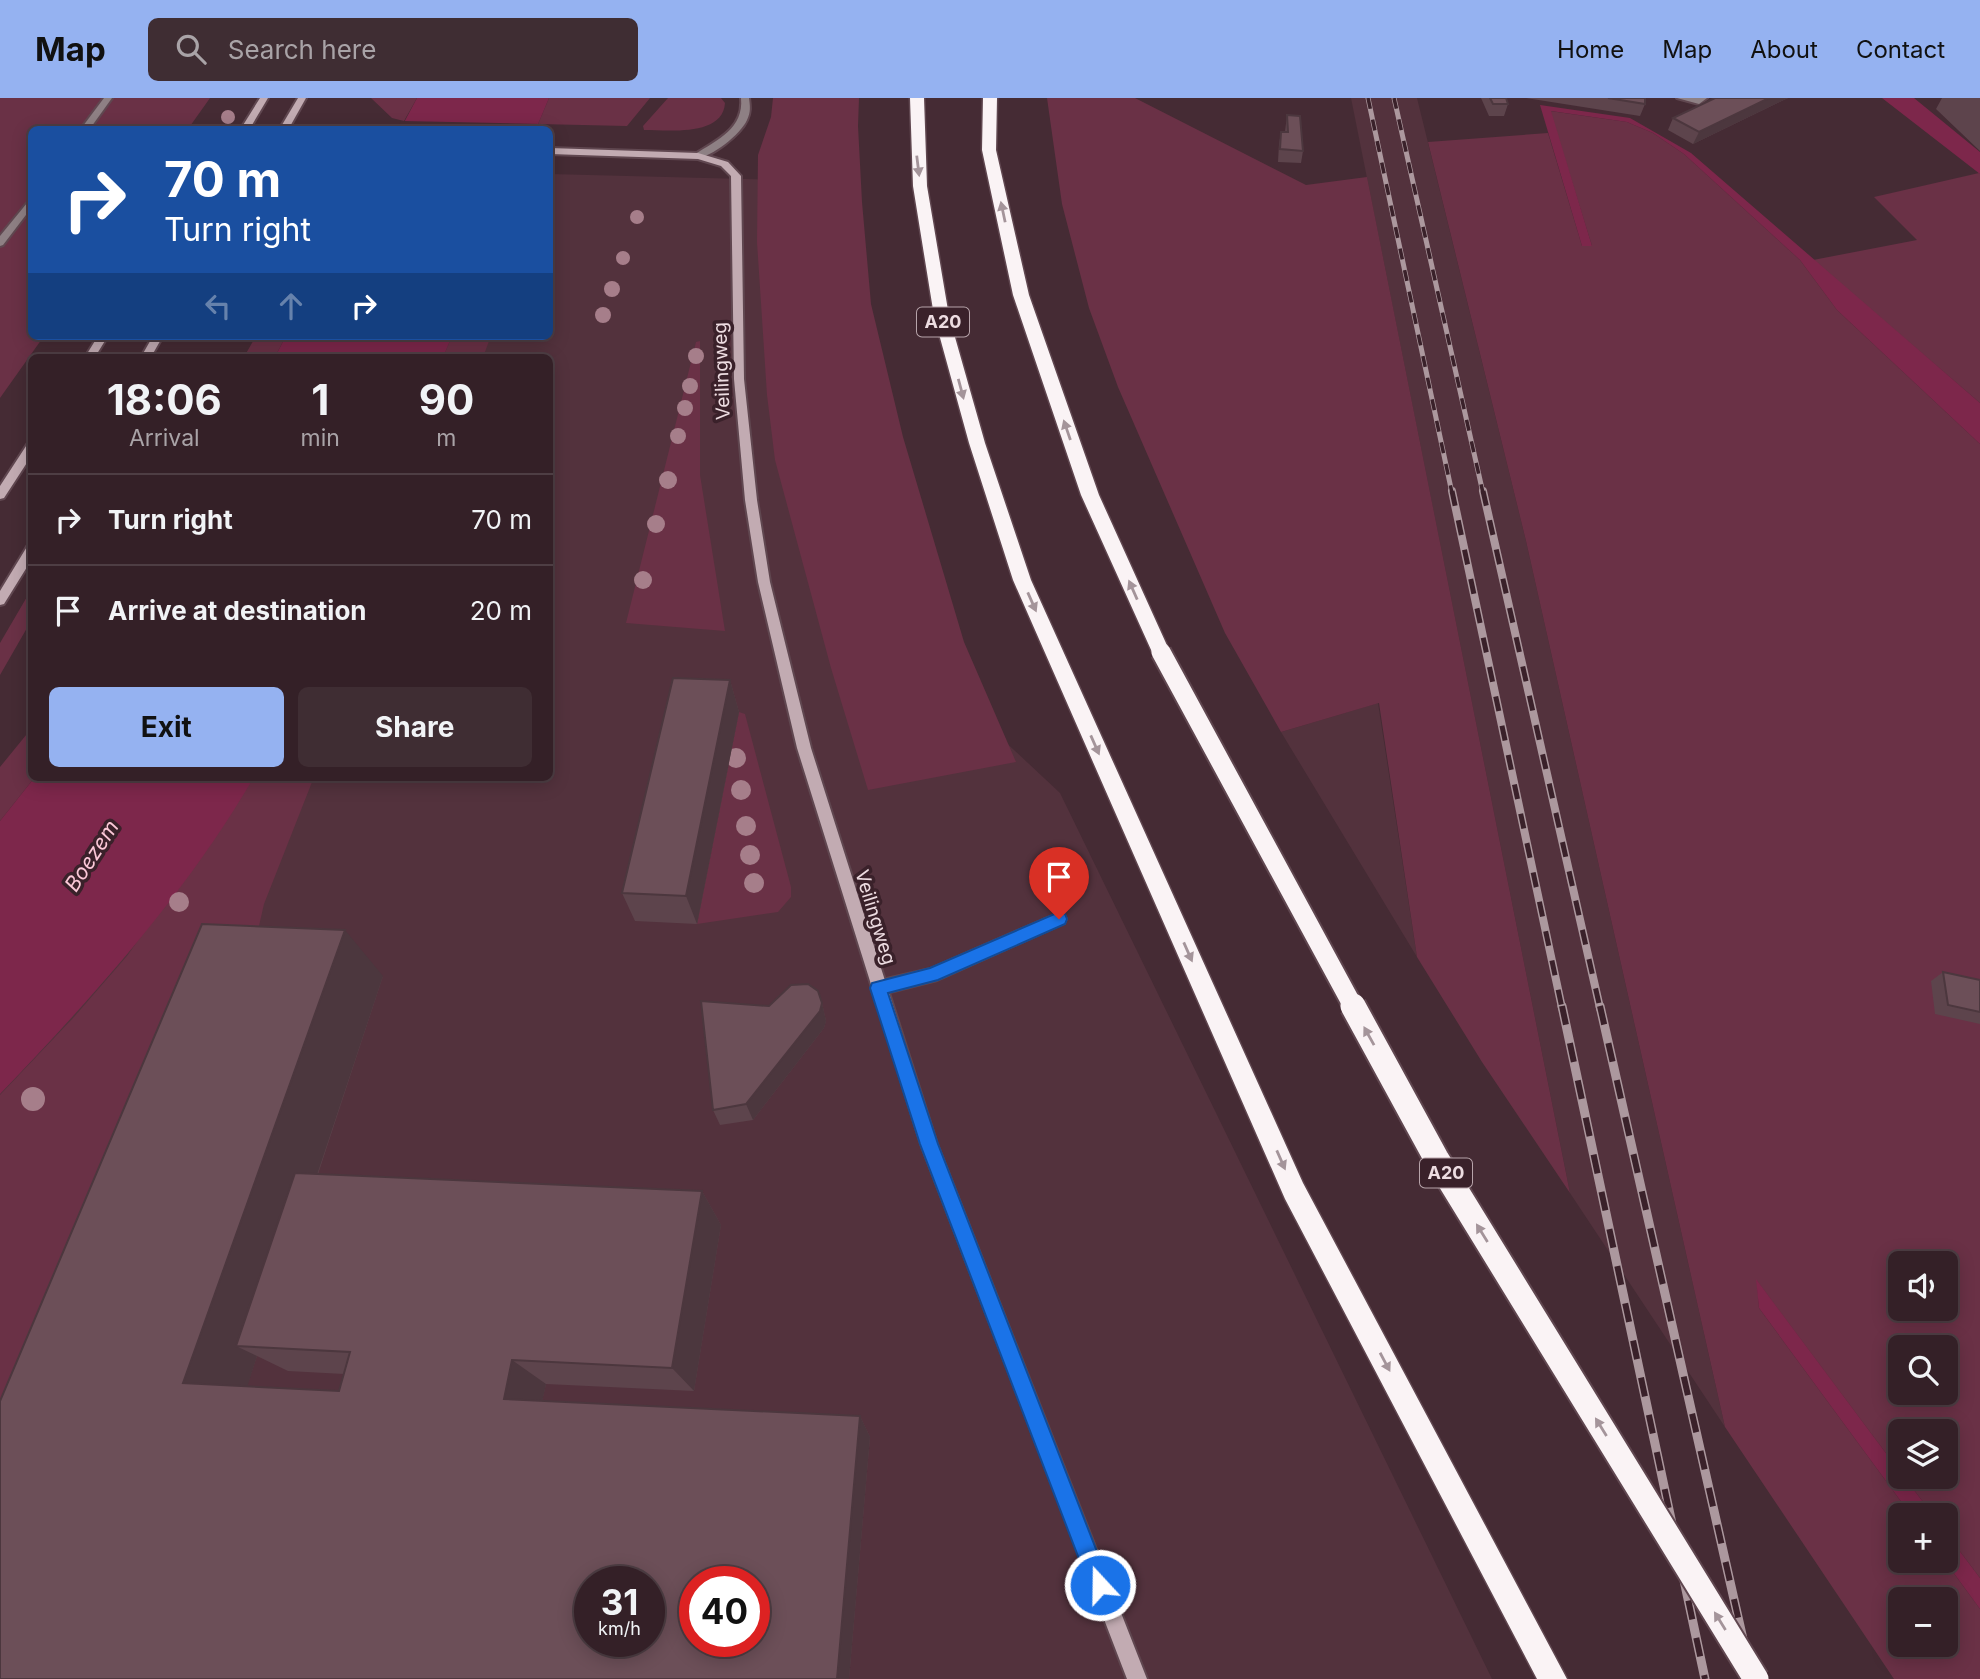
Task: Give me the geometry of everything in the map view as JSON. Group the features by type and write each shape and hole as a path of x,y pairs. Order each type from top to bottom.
{"highway":[{"name":"A20","path":"917,98 916,147 933,286 965,405 1006,539 1294,1191 1553,1679"},
{"name":"A20","path":"989,98 989,150 1021,295 1090,495 1161,652 1436,1158 1756,1679"}],"street":[{"path":"87,126 108,98"},
{"path":"246,126 264,98"},
{"path":"285,126 302,98"},
{"path":"698,156 724,140 738,127 746,114 745,98"},
{"path":"1681,98 1699,101 1703,98"},
{"name":"Veilingweg","path":"553,151 698,156 720,161 733,170 736,176 741,411 751,500 764,582 804,747 929,1144 1136,1679"},
{"path":"0,243 28,206"},
{"path":"1,491 28,452"},
{"path":"0,601 28,555"},
{"path":"878,988 932,975 1059,919"}],"shaded area":[{"path":"0,98 210,98 190,126 28,126 28,340 41,340 31,354 28,354 28,359 0,398"},
{"path":"371,98 417,98 404,121 392,118"},
{"path":"549,98 650,98 627,126 538,124"},
{"path":"668,98 721,98 725,103 722,114 715,122 705,126 679,130 644,130 643,126"},
{"path":"773,98 859,98 862,202 871,304 903,437 964,642 1016,762 868,790 831,668 775,460 767,395 757,242 758,155 771,117"},
{"path":"1047,98 1135,98 1306,185 1367,177 1570,1193 1482,1062 1417,957 1379,703 1281,732 1225,633 1118,387 1089,308 1062,204"},
{"path":"1351,98 1417,98 1526,541 1725,1427 1570,1193"},
{"path":"1550,111 1627,122 1653,133 1684,154 1800,260 1837,310 1980,444 1980,1578 1958,1549 1958,1503 1924,1503 1913,1489 1958,1489 1958,1419 1888,1419 1888,1456 1757,1281 1759,1308 1888,1484 1888,1489 1892,1489 1902,1503 1888,1503 1888,1573 1954,1573 1980,1609 1980,1679 1894,1679 1725,1427 1526,541 1428,142 1548,133 1582,246 1592,246"},
{"path":"1979,173 1980,403 1813,260 1917,240 1874,197"},
{"path":"553,174 827,181 965,704 1060,793 1492,1679 0,1679 0,978 154,781 553,781 553,354 390,354 397,340 553,340"},
{"path":"254,340 284,340 277,354 246,354"},
{"path":"450,340 489,340 484,354 444,354"},
{"path":"700,341 700,475 725,631 626,623 696,342"},
{"path":"28,595 28,626 0,675 0,643"},
{"path":"1378,703 1417,957 1281,732"},
{"path":"739,712 745,714 791,887 791,897 778,912 697,924"},
{"path":"28,733 28,781 32,781 0,821 0,767"},
{"path":"251,781 312,781 264,904 249,970 0,1536 0,1095 127,956"}],"water":[{"path":"417,98 549,98 537,126 402,126"},
{"path":"1882,98 1914,98 1980,152 1980,174"},
{"path":"1540,105 1630,118 1691,153 1980,403 1980,444 1837,310 1800,260 1684,154 1653,133 1627,122 1551,111 1592,246 1582,246"},
{"path":"284,340 450,340 444,354 277,354"},
{"name":"Boezem","path":"32,781 251,781 198,863 136,943 70,1020 0,1094 0,821"},
{"path":"1756,1279 1888,1456 1888,1484 1759,1308"},
{"path":"1892,1489 1913,1489 1924,1503 1902,1503"},
{"path":"1958,1549 1980,1578 1980,1609 1954,1573 1958,1573"}],"pier":[{"path":"401,121 542,124 541,126 398,126"}],"building":[{"path":"1490,98 1506,98 1508,104 1493,104"},
{"path":"1608,98 1645,98 1645,104"},
{"path":"1715,98 1769,98 1699,132 1673,118"},
{"path":"1287,115 1300,116 1303,151 1280,149 1281,132 1288,132"},
{"path":"673,678 730,680 686,896 622,893"},
{"path":"202,924 345,930 183,1383 339,1391 350,1352 236,1346 295,1173 702,1191 672,1368 512,1360 504,1399 860,1416 837,1679 0,1679 0,1401"},
{"path":"1943,972 1980,980 1980,1012 1948,1005"},
{"path":"808,984 818,991 822,1003 820,1011 746,1104 713,1110 701,1001 769,1006 791,985"}],"railway":[{"path":"1368,98 1452,493"},
{"path":"1394,98 1483,493"},
{"path":"1452,491 1562,1008"},
{"path":"1483,491 1600,1008"},
{"path":"1562,1006 1705,1679"},
{"path":"1600,1006 1752,1679"}],"route":[{"path":"1059,919 932,975 878,988 929,1144 1100,1585"}]}
